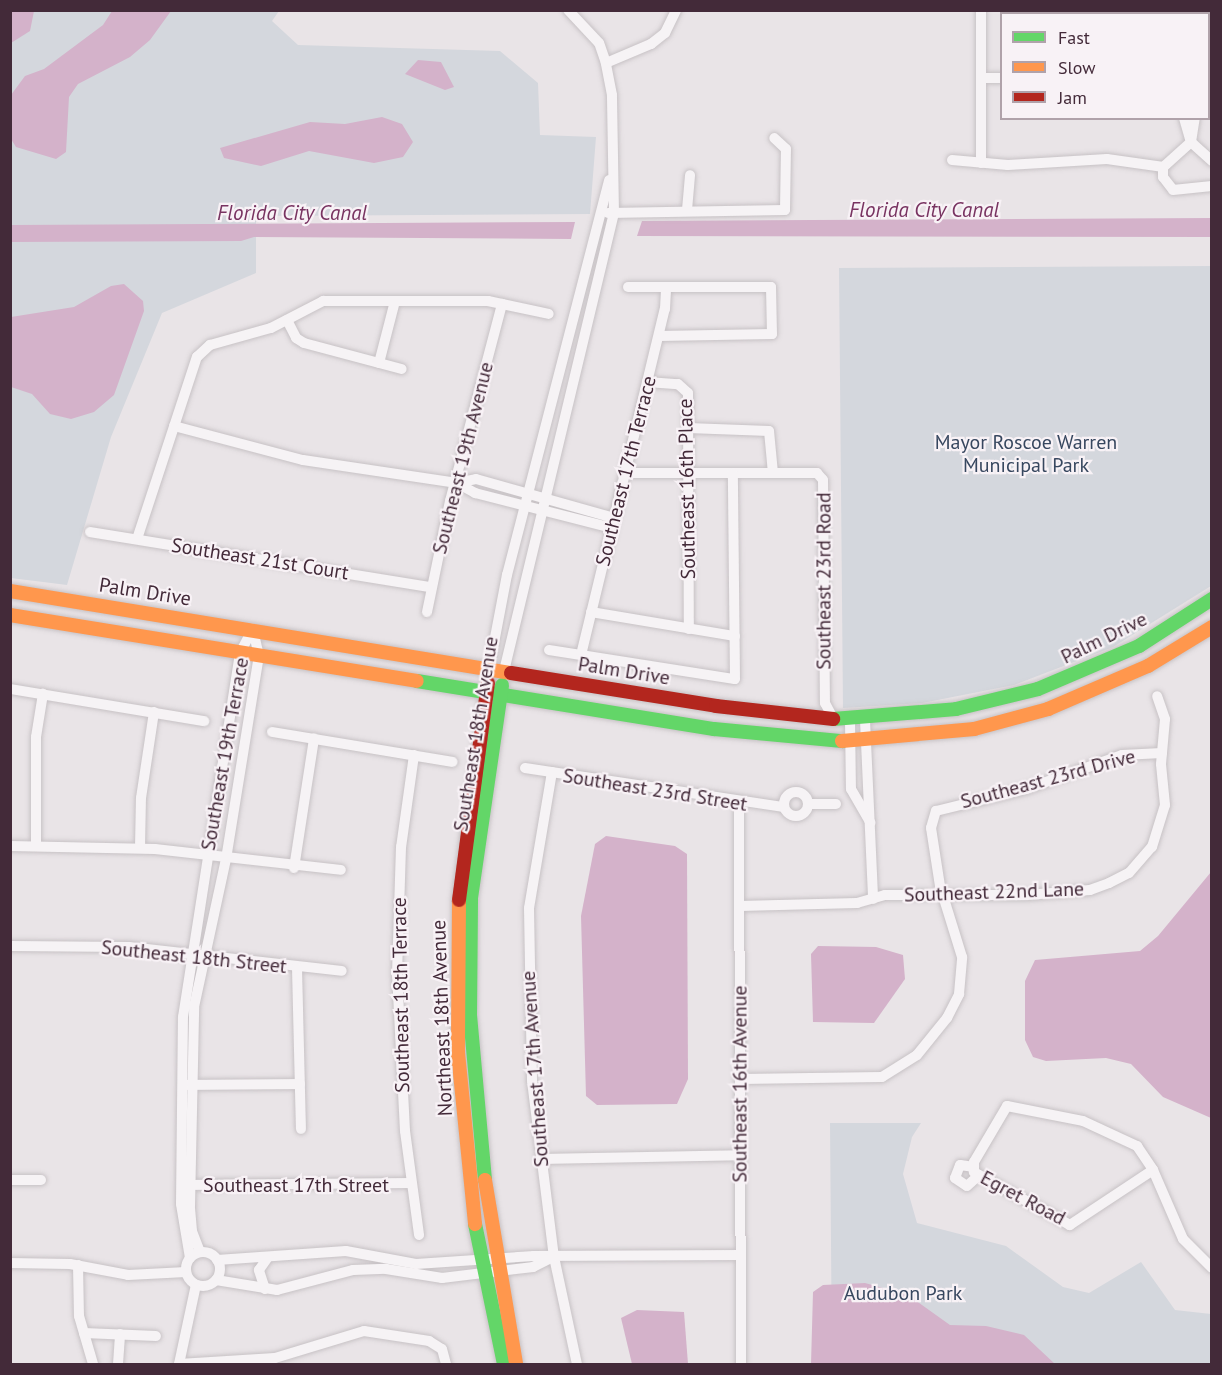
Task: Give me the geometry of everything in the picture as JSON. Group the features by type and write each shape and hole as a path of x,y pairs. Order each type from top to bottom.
{"main road":[{"name":"Palm Drive","path":"10,591 489,669 816,718 850,721 956,709 1038,689 1139,646 1212,599"},
{"path":"10,615 259,656 494,691 714,729 850,742 974,729 1048,709 1148,666 1212,627"},
{"name":"Northeast 18th Avenue","path":"489,669 494,691 458,906 458,1053 504,1365"},
{"name":"Southeast 18th Avenue","path":"494,691 504,671"},
{"name":"Northeast 18th Avenue","path":"491,1274 516,1365"}],"street":[{"path":"568,10 599,43 606,63 612,95 612,168"},
{"path":"606,63 651,44 665,33 676,10"},
{"path":"981,10 981,163"},
{"path":"981,78 1000,78"},
{"path":"1184,120 1184,132 1191,142 1212,161"},
{"path":"952,160 981,163 1107,159 1163,167 1191,142 1195,120"},
{"path":"602,213 785,210 786,149 774,138"},
{"path":"1163,167 1168,188 1212,186"},
{"name":"Southeast 18th Avenue","path":"504,671 543,497 614,213 612,168"},
{"name":"Southeast 18th Avenue","path":"489,669 524,506 593,233 602,213 612,168"},
{"path":"687,210 690,176"},
{"path":"628,287 771,287 772,334 659,336"},
{"name":"Southeast 17th Terrace","path":"581,655 659,336 666,287"},
{"path":"137,540 197,357 210,345 287,320 324,301 502,304 549,314"},
{"path":"379,363 395,301"},
{"name":"Southeast 19th Avenue","path":"427,612 431,587 502,304"},
{"path":"287,320 296,338 304,344 402,369"},
{"name":"Southeast 16th Place","path":"647,382 684,387 689,473 689,629"},
{"path":"174,426 303,460 457,483 524,506 613,523"},
{"path":"688,428 769,431 773,473"},
{"name":"Southeast 23rd Road","path":"625,473 817,473 823,480 825,704 834,720"},
{"path":"549,650 735,679 734,473"},
{"path":"457,483 476,479 543,497 613,523"},
{"name":"Southeast 21st Court","path":"90,532 431,587"},
{"path":"591,612 735,636"},
{"name":"Southeast 19th Terrace","path":"190,1258 185,1185 185,1085 197,955 208,882 206,855 240,653 253,629"},
{"name":"Southeast 19th Terrace","path":"197,955 225,859 230,832 259,656 253,629"},
{"path":"10,689 204,721"},
{"path":"36,846 36,737 43,694"},
{"name":"Southeast 22nd Lane","path":"740,906 857,903 873,898 945,894 1090,890 1129,873 1152,847 1165,805 1162,753 1165,719 1157,696"},
{"path":"816,718 825,704"},
{"path":"140,848 141,798 154,712"},
{"path":"865,720 873,898"},
{"path":"850,721 851,789 871,823"},
{"path":"272,732 453,762"},
{"path":"294,868 314,739"},
{"name":"Southeast 23rd Drive","path":"945,894 931,828 936,811 1026,789 1122,755 1162,753"},
{"name":"Southeast 18th Terrace","path":"414,755 401,847 397,974 411,1183 418,1235"},
{"name":"Southeast 23rd Street","path":"525,768 739,804 784,807"},
{"name":"Southeast 17th Avenue","path":"552,772 529,908 527,951 540,1159 554,1257 577,1365"},
{"path":"809,804 806,796 795,791 785,799 784,807 796,816 809,804 836,804"},
{"name":"Southeast 16th Avenue","path":"739,804 741,1365"},
{"path":"210,829 230,832"},
{"path":"10,846 140,848 294,868 341,870"},
{"path":"740,1079 882,1077 918,1056 947,1018 959,994 962,957 945,894"},
{"name":"Southeast 18th Street","path":"10,946 129,947 297,968 342,971"},
{"path":"297,968 301,1129"},
{"path":"185,1085 300,1084"},
{"name":"Egret Road","path":"1153,1170 1070,1226 976,1172 1007,1106 1083,1121 1137,1146 1153,1170 1184,1239 1203,1264 1212,1268"},
{"path":"540,1159 740,1155"},
{"path":"10,1180 41,1180"},
{"name":"Southeast 17th Street","path":"185,1185 411,1183"},
{"name":"Southeast 19th Terrace","path":"185,1185 192,1231 200,1252"},
{"path":"186,1272 190,1258 200,1252 217,1260 346,1251 416,1264 554,1257 741,1255"},
{"path":"265,1289 259,1270 268,1257"},
{"path":"196,1285 216,1280 265,1289 296,1287 362,1270 386,1269 426,1279 491,1274 532,1267 554,1257"},
{"path":"216,1280 217,1260"},
{"path":"10,1263 78,1265 128,1275 186,1272"},
{"path":"78,1265 84,1333 93,1365"},
{"path":"186,1272 196,1285 179,1365 275,1358 364,1331 438,1345 446,1365"},
{"path":"84,1333 156,1336"},
{"path":"118,1365 120,1334"}],"green space":[{"path":"11,11 279,11 272,21 298,45 500,51 538,83 540,135 596,137 590,214 256,216 256,273 162,313 111,437 67,585 11,578"},
{"name":"Mayor Roscoe Warren Municipal Park","path":"1211,266 1211,586 1113,647 1014,685 922,703 843,708 839,268"},
{"name":"Audubon Park","path":"830,1123 921,1123 912,1137 903,1174 917,1223 1006,1246 1063,1287 1089,1293 1141,1262 1175,1310 1211,1314 1211,1364 832,1364"}],"shaded area":[{"path":"11,10 34,11 30,31 11,43"},
{"path":"112,11 171,11 150,40 130,57 78,84 69,97 66,152 56,159 16,147 11,139 11,95 25,76 44,69 103,25"},
{"path":"418,60 441,62 454,87 445,90 405,74"},
{"path":"382,117 402,124 413,142 403,157 374,163 309,151 261,166 224,158 220,148 310,122 345,124"},
{"name":"Florida City Canal","path":"1212,218 1211,237 637,236 642,221"},
{"name":"Florida City Canal","path":"575,222 571,239 254,237 241,241 10,242 11,225"},
{"path":"124,284 143,301 144,311 114,395 94,412 71,419 50,414 32,394 11,387 11,317 74,307 111,286"},
{"path":"606,836 675,846 687,854 688,1079 677,1104 597,1105 586,1096 581,916 595,844"},
{"path":"1211,872 1211,1118 1163,1097 1131,1064 1106,1058 1046,1061 1033,1057 1025,1040 1025,981 1035,960 1140,951 1158,936"},
{"path":"818,946 876,947 903,955 905,979 874,1023 813,1022 811,954"},
{"path":"865,1283 908,1295 950,1325 986,1326 1024,1335 1055,1364 811,1364 813,1292 823,1285"},
{"path":"637,1310 684,1312 688,1364 632,1364 621,1318"}],"traffic: fast":[{"path":"833,719 956,709 1038,689 1139,646 1212,599"},
{"path":"417,681 714,729 842,741"},
{"path":"485,1180 470,1016 471,898 502,685"},
{"path":"475,1224 504,1364"}],"traffic: slow":[{"path":"10,591 511,673"},
{"path":"10,615 417,681"},
{"path":"842,741 974,729 1048,709 1148,666 1212,627"},
{"path":"459,900 458,1053 475,1224"},
{"path":"485,1180 516,1364"}],"traffic: jam":[{"path":"511,673 716,706 833,719"},
{"path":"459,900 488,683"}]}
